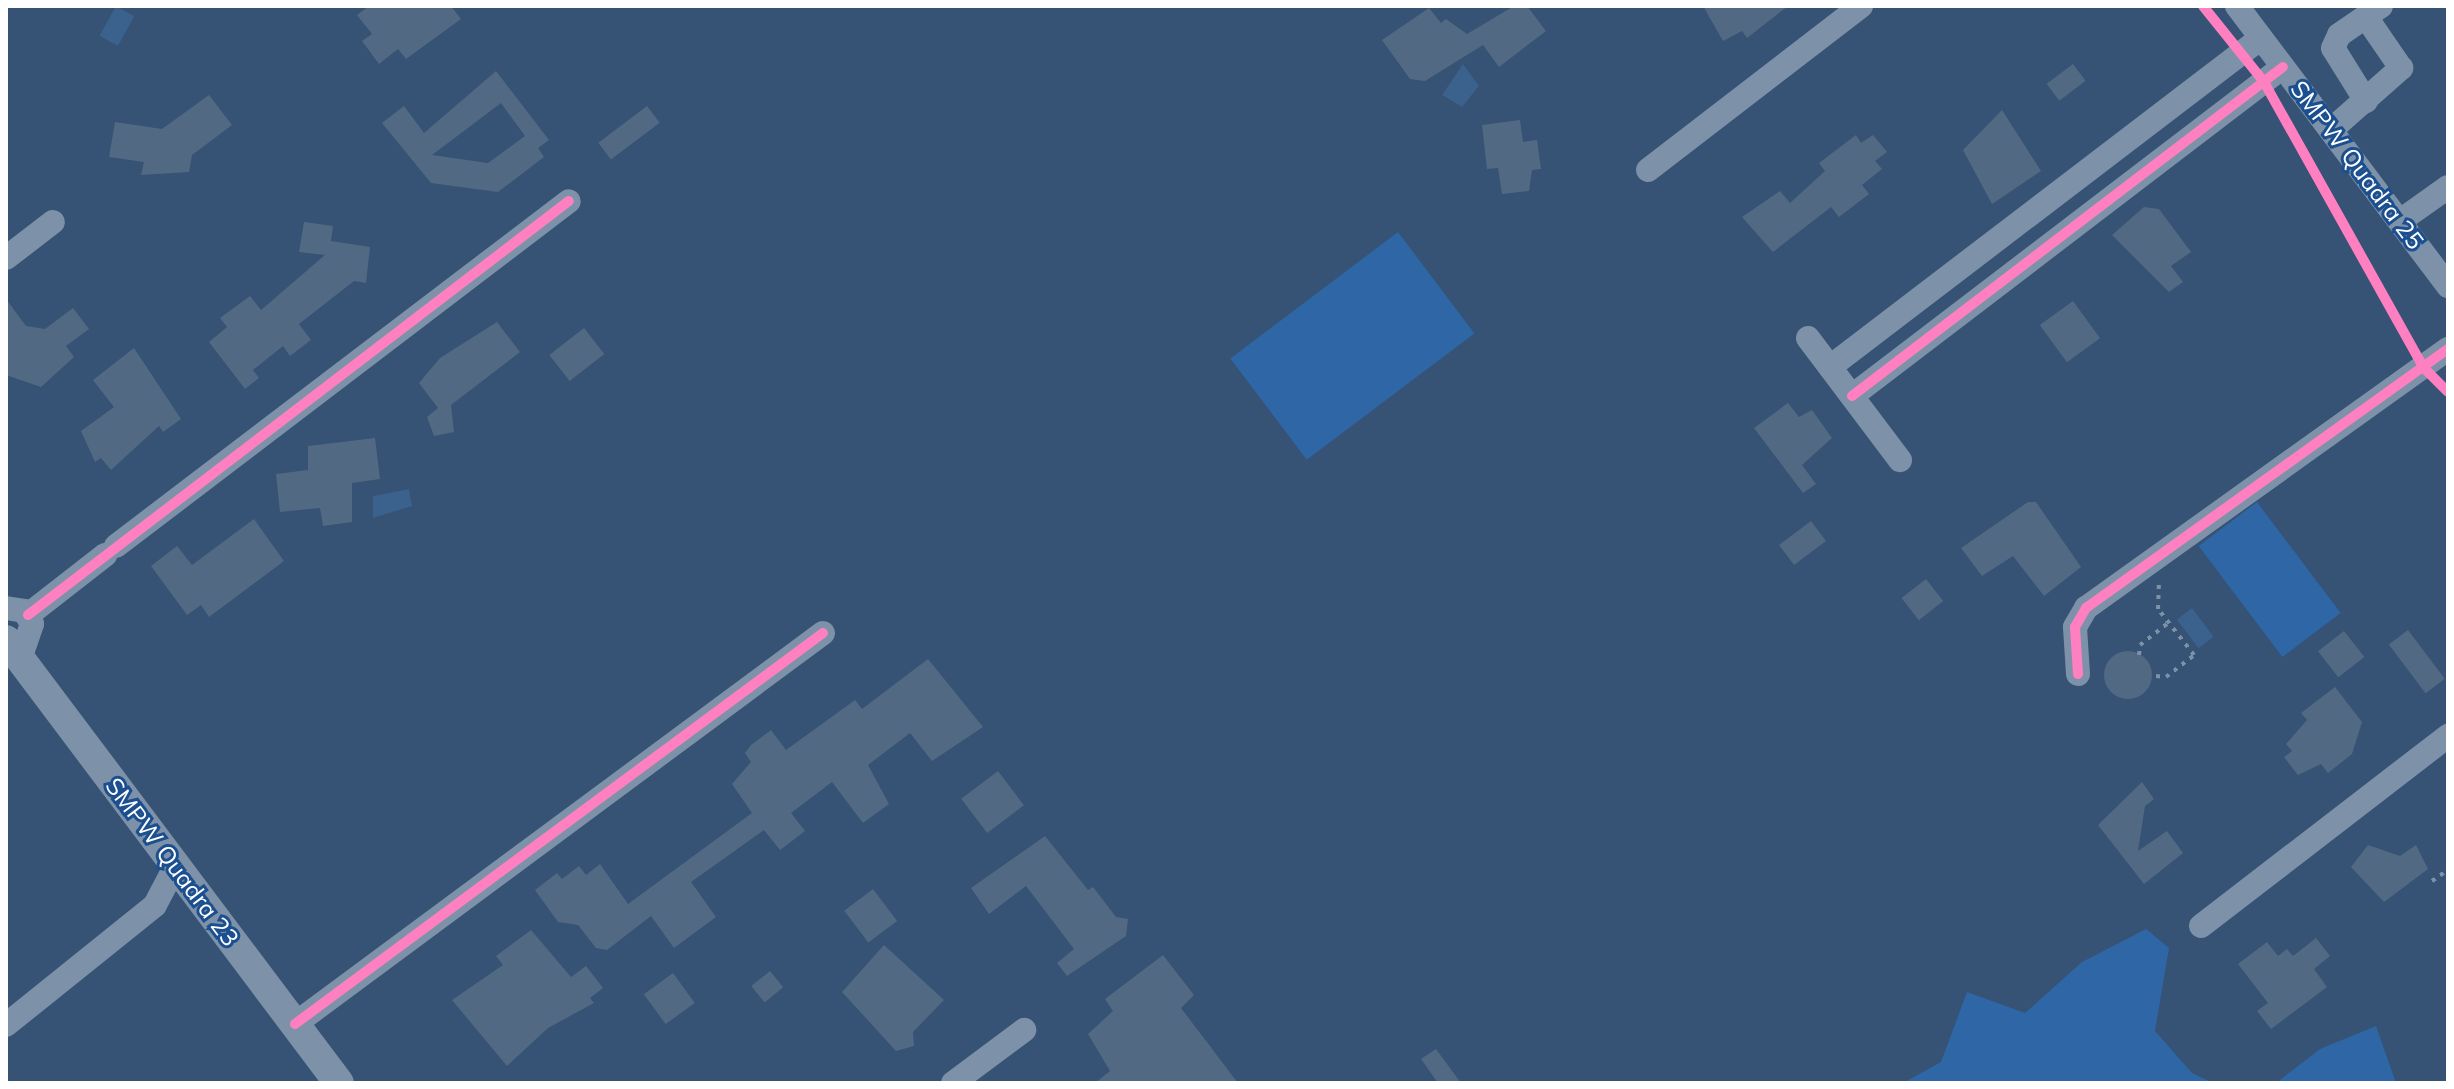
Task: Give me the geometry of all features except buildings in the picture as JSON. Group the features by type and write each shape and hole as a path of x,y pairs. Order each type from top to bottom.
{"street":[{"path":"1648,170 1861,6"},
{"name":"SMPW Quadra 25","path":"2237,6 2448,286"},
{"path":"2331,130 2366,101 2401,64 2373,12 2339,35 2333,55 2366,101"},
{"path":"1830,367 2261,38"},
{"path":"1852,396 2283,67"},
{"path":"2180,100 2201,129"},
{"path":"2400,221 2448,187"},
{"path":"13,649 31,634 17,612 110,551 569,201"},
{"path":"6,258 53,222"},
{"path":"2001,236 2023,266"},
{"path":"1808,338 1900,460"},
{"path":"2078,674 2075,627 2086,608 2448,349"},
{"path":"295,1024 823,633"},
{"name":"SMPW Quadra 23","path":"13,649 339,1083"},
{"path":"2201,926 2448,736"},
{"path":"6,1025 155,905 175,867"},
{"path":"155,905 197,896"},
{"path":"953,1083 1024,1030"}],"path":[{"path":"2156,676 2194,655 2158,609 2161,553"},
{"path":"2139,655 2140,645 2169,623"},
{"path":"2432,881 2448,870"}],"shaded area":[{"path":"116,6 134,16 118,46 100,36"},
{"path":"1463,64 1479,86 1462,107 1442,95"},
{"path":"1398,232 1474,333 1307,460 1230,358"},
{"path":"409,489 412,506 373,518 373,496"},
{"path":"2257,502 2341,613 2282,657 2199,546"},
{"path":"2192,608 2214,637 2198,648 2177,619"},
{"path":"2146,929 2169,948 2155,1031 2192,1073 2213,1083 1903,1083 1941,1062 1967,992 2025,1013 2082,962"},
{"path":"2376,1026 2396,1083 2276,1083 2320,1049"}],"cycle path":[{"path":"2203,6 2264,82 2423,367 2448,392"},
{"path":"1852,396 2283,67"},
{"path":"28,615 569,201"},
{"path":"2078,674 2075,627 2086,608 2448,349"},
{"path":"295,1024 823,633"}]}
